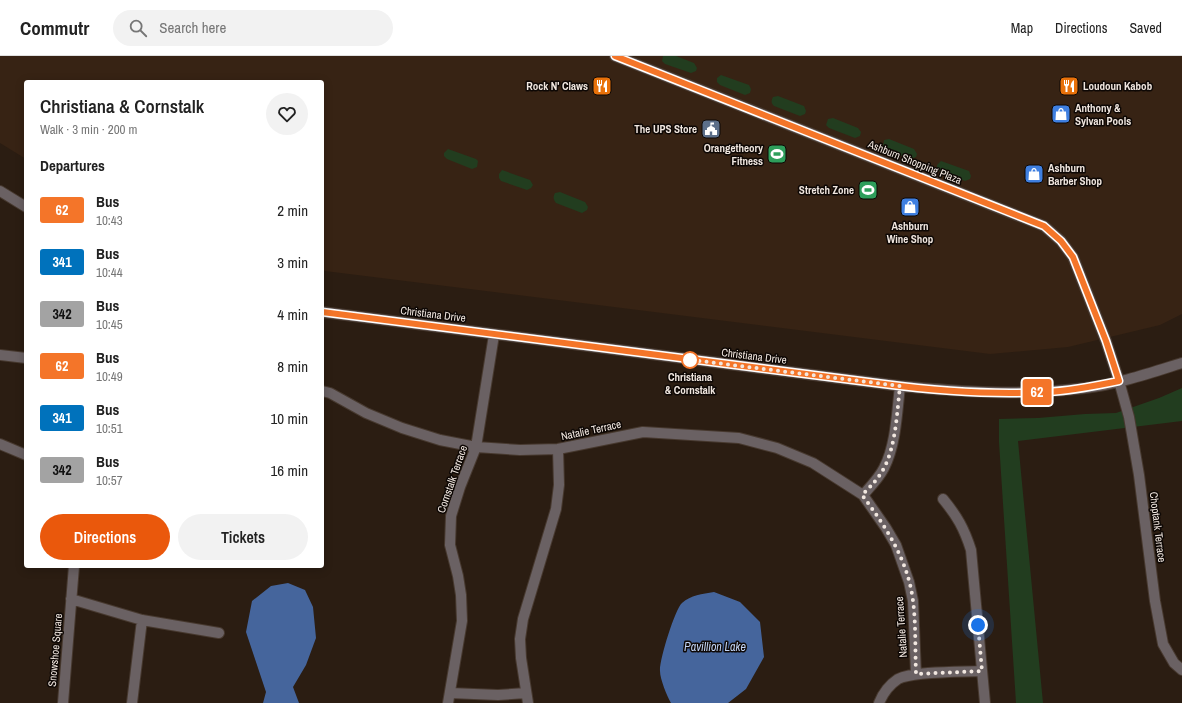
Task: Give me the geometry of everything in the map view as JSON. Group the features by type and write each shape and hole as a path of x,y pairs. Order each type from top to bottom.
{"street":[{"name":"Ashburn Shopping Plaza","path":"615,56 1044,226 1061,241 1073,257 1107,345 1119,381"},
{"path":"0,191 24,206"},
{"name":"Christiana Drive","path":"324,312 900,386 966,392 1047,392 1086,388 1149,374 1182,363"},
{"name":"Cornstalk Terrace","path":"449,698 462,621 461,595 458,576 450,545 451,516 460,487 476,447 494,334"},
{"path":"0,355 24,358"},
{"name":"Choptank Terrace","path":"1119,381 1129,416 1139,475 1155,601 1163,644 1174,663 1182,670"},
{"path":"862,495 876,481 884,467 894,435 900,386"},
{"name":"Natalie Terrace","path":"324,392 330,393 366,413 402,428 440,440 476,447 520,450 558,449 643,432 739,438 777,448 813,463 862,495 886,528 896,545 909,582 913,601 916,674"},
{"path":"0,444 24,454"},
{"path":"449,698 498,695 527,698 520,658 520,639 523,619 556,509 559,484 558,449"},
{"path":"943,499 956,514 965,531 971,550 985,703"},
{"name":"Snowshoe Square","path":"63,703 74,568"},
{"name":"Snowshoe Square","path":"71,599 142,620 219,633"},
{"path":"132,703 142,620"},
{"path":"879,703 884,692 898,679 916,674 982,671"}],"shaded area":[{"path":"0,56 1182,56 1182,314 1160,325 1068,347 990,354 325,271 324,80 24,80 24,158 0,143"}],"green space":[{"path":"663,56 676,56 694,63 697,68 696,71 691,73 665,64 662,61"},
{"path":"721,75 749,85 751,89 750,93 745,95 720,85 717,82 717,78"},
{"path":"778,96 804,106 806,111 805,114 800,116 774,106 772,103 772,98"},
{"path":"833,118 858,128 861,132 860,136 855,138 829,128 826,125 828,119"},
{"path":"889,139 914,149 917,154 916,157 911,159 885,150 883,147 884,140"},
{"path":"448,149 476,159 478,161 477,167 472,169 447,159 444,156 444,153"},
{"path":"941,161 969,171 971,176 970,179 965,181 939,171 937,165"},
{"path":"502,170 530,180 533,185 527,190 501,181 499,174"},
{"path":"560,192 585,202 588,207 587,210 582,213 556,203 554,194"},
{"path":"1182,388 1182,421 1018,441 1043,703 1016,703 999,442 999,419 1116,413 1159,398"}],"water":[{"path":"288,583 305,590 313,607 316,638 306,665 293,687 299,703 263,703 266,692 246,632 252,601 271,586"},
{"name":"Pavillion Lake","path":"714,592 740,602 760,622 764,657 746,689 728,703 671,703 661,678 660,665 675,615 685,600 697,595"}],"bus line":[{"name":"62","path":"324,312 900,386 966,392 1047,392 1086,388 1119,381 1109,349 1073,257 1061,241 1044,226 615,56"}],"place":[{"name":"Rock N' Claws","path":"602,86"},
{"name":"Loudoun Kabob","path":"1069,86"},
{"name":"Anthony & Sylvan Pools","path":"1061,114"},
{"name":"The UPS Store","path":"711,129"},
{"name":"Orangetheory Fitness","path":"777,154"},
{"name":"Ashburn Barber Shop","path":"1034,174"},
{"name":"Stretch Zone","path":"868,190"},
{"name":"Ashburn Wine Shop","path":"910,207"},
{"name":"Christiana & Cornstalk","path":"690,360"}],"route":[{"path":"690,360 684,359 900,386 894,435 884,467 876,481 862,495 886,528 896,545 909,582 913,601 916,674 982,671 978,625"}]}
